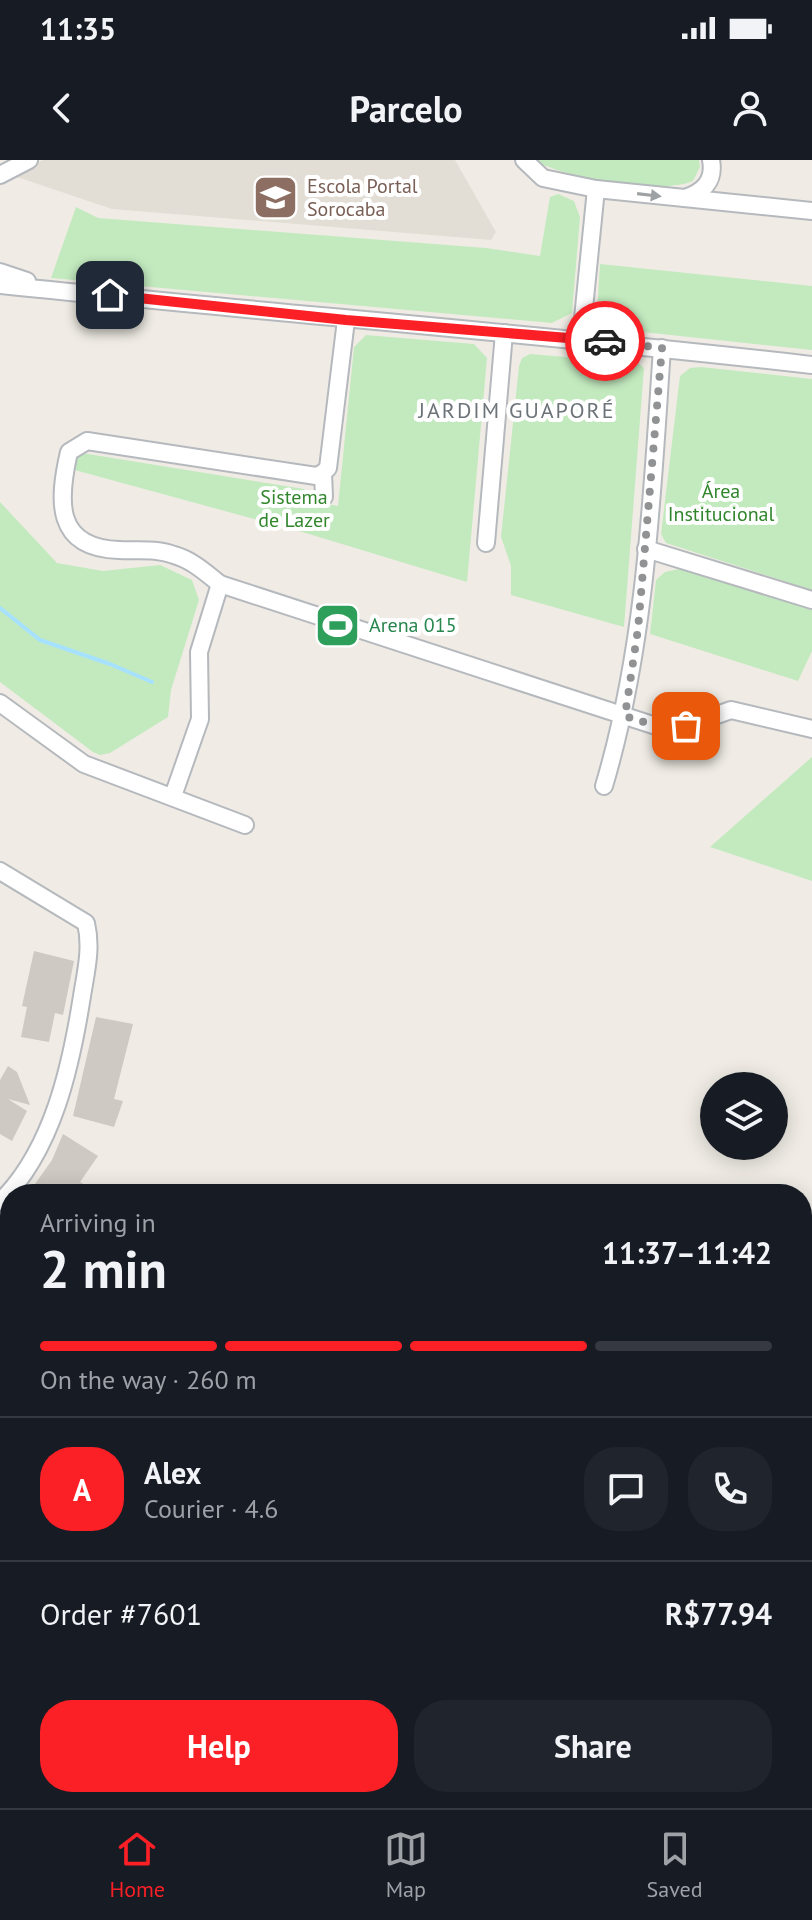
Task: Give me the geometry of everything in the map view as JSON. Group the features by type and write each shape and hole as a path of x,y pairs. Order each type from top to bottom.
{"street":[{"path":"524,160 543,178 596,189 812,211"},
{"path":"683,199 704,189 712,177 711,160"},
{"path":"0,175 25,161"},
{"path":"581,338 596,189"},
{"path":"0,272 51,290"},
{"path":"0,285 227,305 346,320 581,338 812,365"},
{"path":"346,320 328,468 323,473 316,476 87,441 77,444 69,452 60,500 65,519 79,538 98,548 158,550 176,555 220,584 659,727 686,726 731,710 812,729"},
{"path":"486,543 504,333"},
{"path":"604,786 625,716 646,549 662,348"},
{"path":"323,473 324,497"},
{"path":"646,549 812,600"},
{"path":"173,796 200,719 199,652 220,584"},
{"path":"0,703 84,764 245,825"},
{"path":"0,871 86,923 91,943 73,1054 55,1112 13,1184"}],"shaded area":[{"name":"Escola Portal Sorocaba","path":"43,160 455,160 496,232 491,240 112,209 14,176"}],"green space":[{"path":"535,160 699,160 700,167 693,181 678,185 637,186 590,179"},
{"path":"558,194 574,201 580,217 572,313 552,323 51,278 76,207 98,218 486,248 540,256 550,197"},
{"path":"600,264 812,286 812,350 605,328 597,313"},
{"name":"Sistema de Lazer","path":"366,335 474,344 487,358 467,582 309,534 60,466 82,453 304,489 313,501 338,506 354,347"},
{"path":"530,354 638,363 644,368 624,627 511,595 511,566 501,537 519,366 522,358"},
{"name":"Área Institucional","path":"690,368 812,379 812,590 666,543 661,534 680,376"},
{"path":"0,502 57,563 103,571 160,565 192,580 199,600 171,690 168,717 110,753 100,755 93,752 0,682"},
{"path":"679,569 812,609 812,651 798,681 650,634 656,580 665,572"},
{"path":"812,757 812,881 710,847"}],"building":[{"path":"34,951 74,961 63,1015 55,1013 49,1042 21,1037 27,1007 22,1006"},
{"path":"96,1017 133,1024 114,1099 123,1101 114,1127 73,1116"},
{"path":"8,1066 17,1072 30,1105 8,1099 27,1111 12,1141 0,1134 0,1080"},
{"path":"63,1134 98,1156 80,1182 83,1184 35,1184 52,1160"}],"waterway":[{"path":"0,608 40,640 152,682"}],"way so far":[{"path":"605,341 662,348 638,629 625,716 659,727 686,726"}],"place":[{"name":"Escola Portal Sorocaba","path":"276,198"},
{"name":"Arena 015","path":"338,625"}],"district":[{"name":"JARDIM GUAPORÉ","path":"517,410"}],"route":[{"path":"110,295 346,320 605,341"}]}
